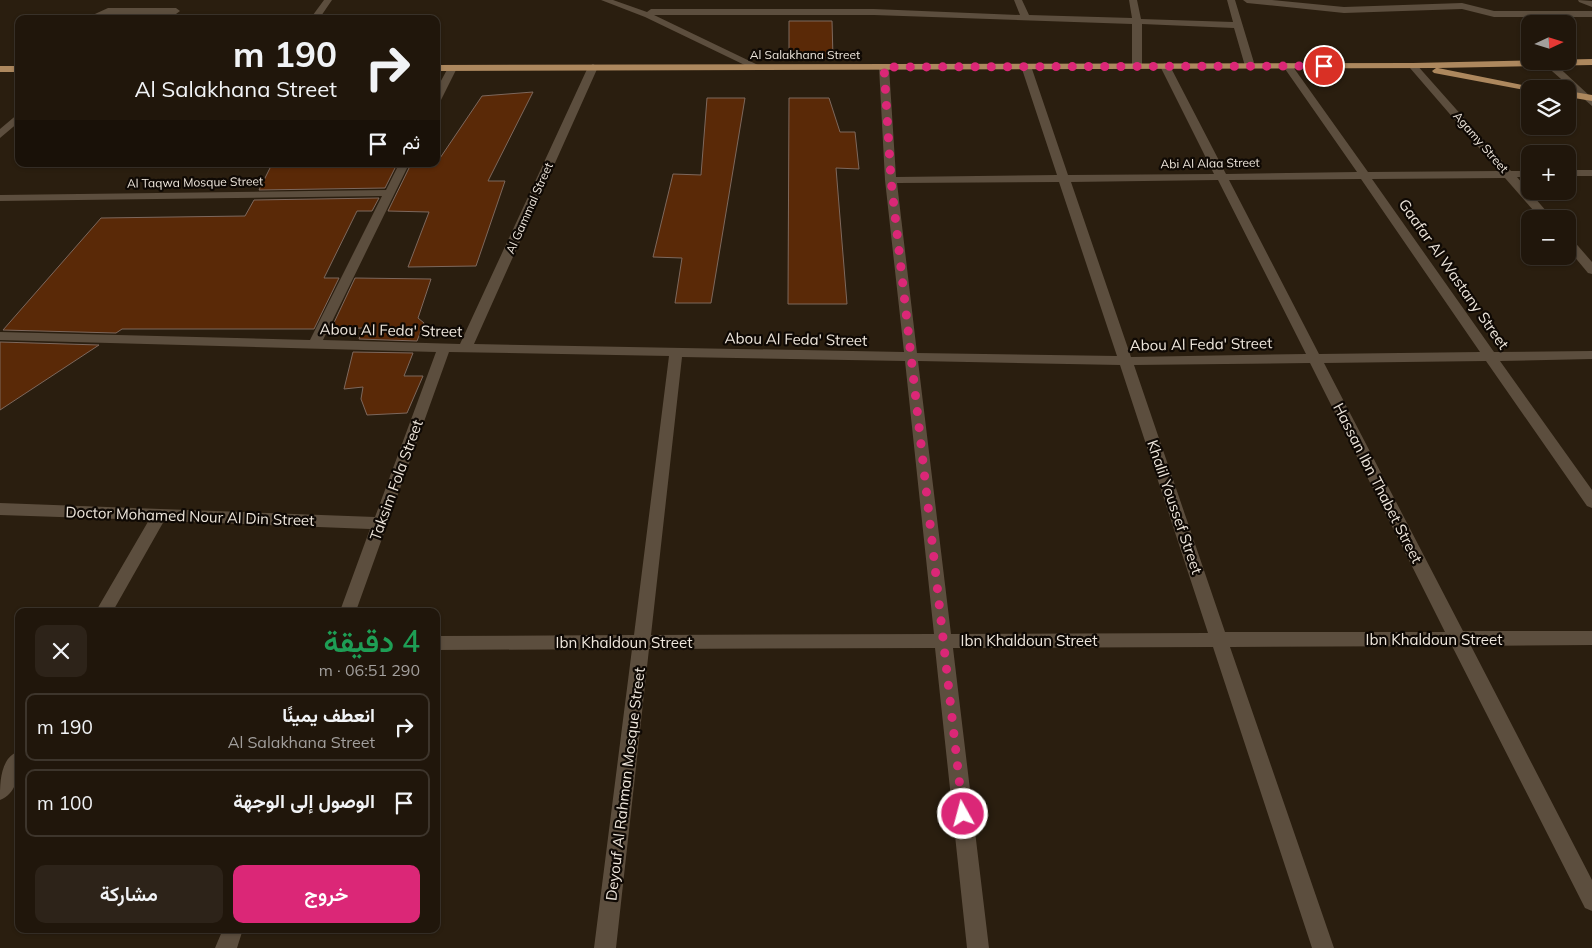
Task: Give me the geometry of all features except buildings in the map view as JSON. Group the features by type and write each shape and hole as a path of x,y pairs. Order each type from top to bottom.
{"main road":[{"path":"1576,62 1592,62"},
{"path":"1413,66 1521,64"},
{"name":"Al Salakhana Street","path":"440,68 1413,66"},
{"path":"1413,66 1521,86"},
{"path":"0,69 15,69"},
{"path":"1576,96 1590,99"}],"street":[{"path":"317,15 328,0"},
{"path":"605,0 649,14 755,67"},
{"path":"649,14 661,0"},
{"path":"1018,0 1026,17"},
{"path":"1133,0 1137,22 1136,66"},
{"path":"1231,0 1250,66"},
{"path":"1247,0 1344,10 1390,10 1462,6 1494,14 1592,14"},
{"path":"1464,0 1476,9"},
{"path":"1582,0 1592,4"},
{"path":"98,15 108,11 178,8 172,15"},
{"path":"649,14 874,12 1238,25"},
{"name":"Khalil Youssef Street","path":"1026,66 1324,948"},
{"name":"Hassan Ibn Thabet Street","path":"1164,66 1592,901"},
{"name":"Gaafar Al Wastany Street","path":"1288,66 1592,502"},
{"name":"Agamy Street","path":"1413,66 1540,210"},
{"name":"Al Gammal Street","path":"465,348 593,67"},
{"path":"884,67 891,180 978,948"},
{"path":"440,92 452,68"},
{"path":"1556,70 1590,99"},
{"path":"0,135 15,120"},
{"path":"314,345 403,167"},
{"path":"1576,173 1592,173"},
{"name":"Abi Al Alaa Street","path":"891,180 1521,174"},
{"name":"Al Taqwa Mosque Street","path":"0,198 390,193"},
{"path":"1576,251 1592,270"},
{"name":"Abou Al Feda' Street","path":"0,336 444,348 1125,361 1592,355"},
{"name":"Taksim Fola Street","path":"349,608 444,348"},
{"name":"Deyouf Al Rahman Mosque Street","path":"606,948 676,353"},
{"name":"Doctor Mohamed Nour Al Din Street","path":"0,509 380,523"},
{"path":"106,608 160,515"},
{"name":"Ibn Khaldoun Street","path":"440,643 1592,638"},
{"path":"0,791 15,766"},
{"path":"226,948 232,933"}],"route":[{"path":"963,814 891,180 884,67 1324,66"}]}
